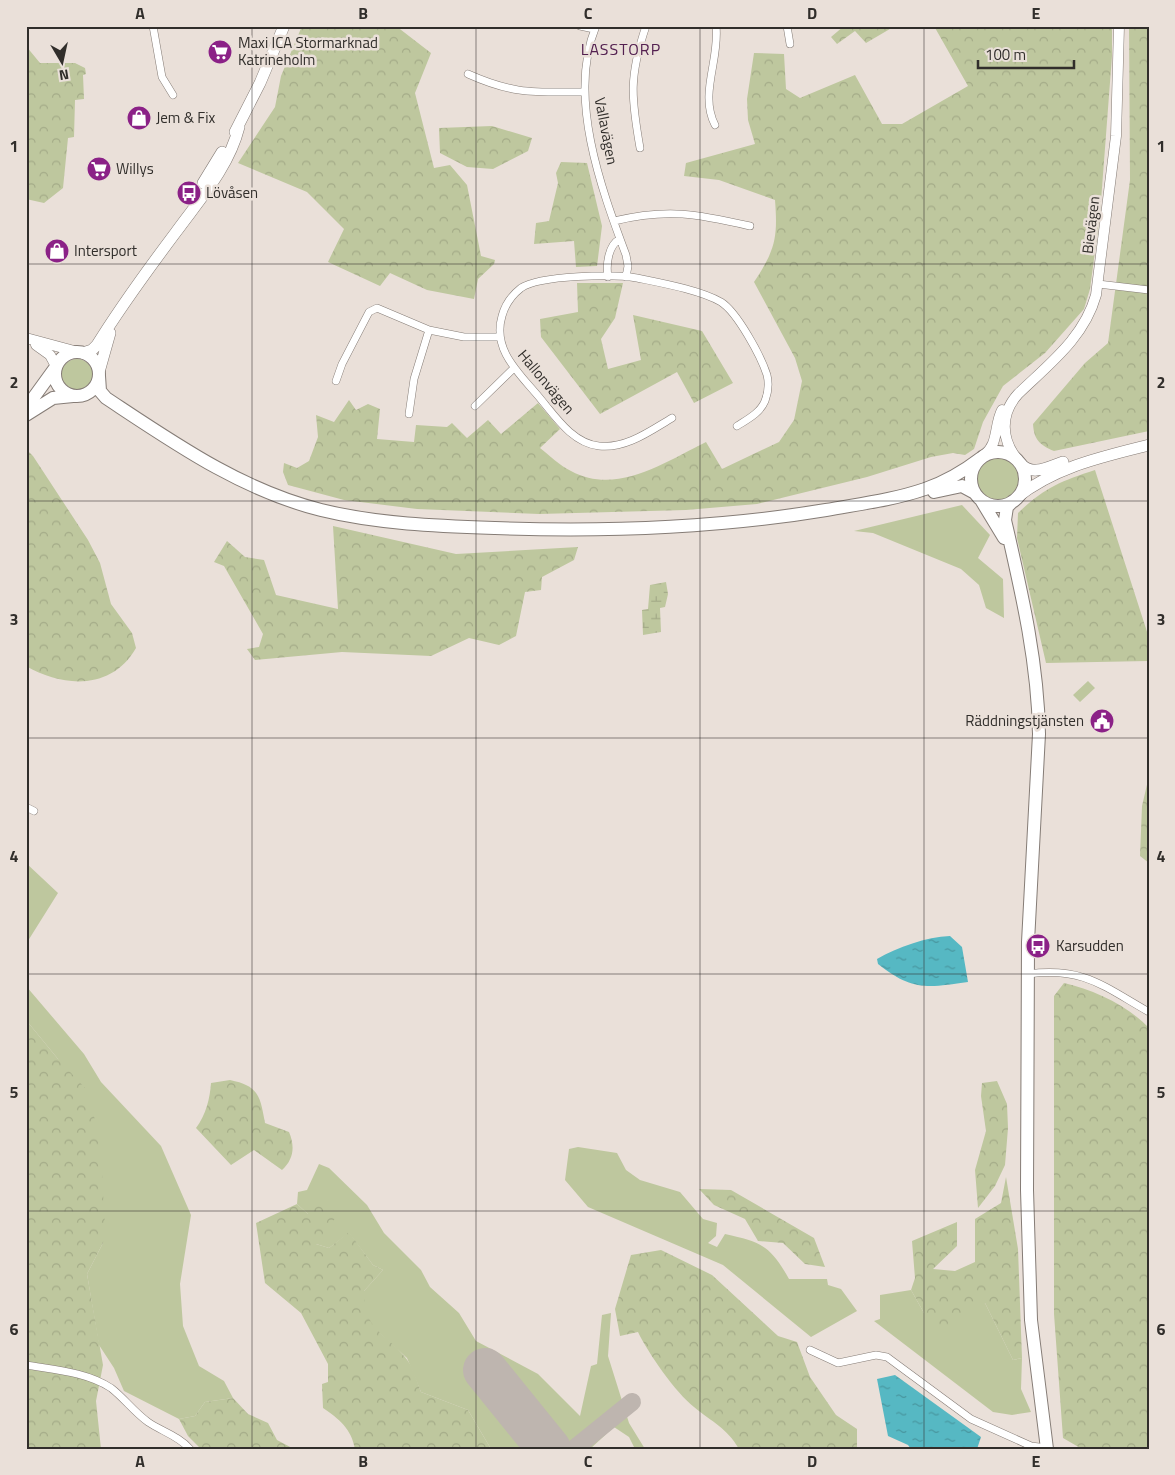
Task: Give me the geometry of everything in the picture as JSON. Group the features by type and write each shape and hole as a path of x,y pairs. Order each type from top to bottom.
{"highway":[{"path":"26,408 65,355 80,352 93,359 99,374 101,394 191,454 244,482 320,510 393,522 551,530 643,528 780,517 892,498 942,482 983,456 1001,452 1018,461 1025,481 1022,490 1007,507 1005,516 1034,662 1039,702 1039,734 1030,887 1028,974 1028,1258 1035,1365 1047,1448"},
{"path":"56,367 54,376 58,387 64,392 124,410"},
{"path":"26,415 53,398 76,396 94,389 99,374"},
{"path":"983,456 975,465 971,475 977,495 996,521 1013,556"},
{"path":"892,498 903,499 957,486 967,487 995,505 1015,500"}],"main road":[{"path":"80,352 95,348 113,324 132,292 190,212 196,195 239,127 284,26"},
{"path":"99,374 113,324"},
{"path":"1018,461 1027,470 1037,471 1149,439"},
{"path":"1015,500 1043,479 1074,465 1149,445"}],"street":[{"path":"153,26 162,77 173,95"},
{"path":"580,26 595,28"},
{"path":"640,148 633,111 632,81 646,26"},
{"path":"714,125 709,109 709,94 717,47 716,26"},
{"path":"787,26 790,44"},
{"name":"Bievägen","path":"983,456 994,443 1001,412 1078,335 1091,310 1098,284 1116,136 1119,26"},
{"name":"Vallavägen","path":"595,28 587,59 584,92 590,136 628,266 626,277"},
{"path":"468,74 501,88 523,92 584,92"},
{"path":"614,221 649,214 676,212 706,216 750,226"},
{"path":"608,277 606,268 608,260 613,244 620,238"},
{"name":"Hallonvägen","path":"672,418 627,443 609,447 589,444 567,428 514,368 502,349 500,337 504,309 509,300 523,287 542,280 626,277 704,295 721,303 735,315 763,366 768,383 765,402 759,410 737,426"},
{"path":"1098,284 1149,290"},
{"path":"336,382 342,364 369,312 378,308 429,330 464,337 500,337"},
{"path":"410,414 414,379 429,330"},
{"path":"26,339 80,352"},
{"path":"26,339 50,355 56,367"},
{"path":"475,406 514,368"},
{"name":"Bievägen","path":"1015,397 1007,412 1004,429 1008,445 1018,461"},
{"path":"26,807 34,811"},
{"path":"1028,974 1062,972 1090,978 1149,1012"},
{"path":"810,1350 838,1363 876,1355 887,1357 979,1423 1032,1446 1047,1448"},
{"path":"26,1365 76,1373 99,1382 115,1392 145,1420 180,1440 190,1449"}],"green space":[{"path":"302,26 396,26 431,53 415,93 434,168 450,165 467,185 481,256 495,260 494,264 478,279 474,299 427,290 390,273 380,286 328,262 344,229 307,192 238,163 275,107 281,76"},
{"path":"844,26 895,26 866,43 855,31 837,44 831,37"},
{"path":"934,26 1112,26 1112,56 1100,214 1090,289 1084,309 1045,353 1003,386 983,422 974,449 965,455 953,453 931,457 867,477 757,504 686,510 539,514 417,509 344,500 288,485 283,472 284,463 297,468 309,461 318,437 316,415 334,422 349,400 356,410 368,404 380,409 377,439 414,442 416,425 447,427 452,423 467,438 488,420 501,434 538,403 560,429 540,448 571,471 588,478 606,480 623,478 657,467 706,442 722,469 779,442 794,420 802,381 795,358 754,282 767,261 774,244 776,225 775,200 719,180 684,176 686,163 755,144 748,120 747,99 754,53 784,54 786,89 800,98 855,75 882,124 902,124 968,86"},
{"path":"1129,26 1149,26 1149,431 1054,451 1036,438 1033,424 1085,363 1108,343 1130,180"},
{"path":"26,46 40,63 75,63 85,68 86,74 83,75 84,99 75,100 74,137 68,138 63,188 44,203 26,199"},
{"path":"492,126 532,138 528,151 493,169 467,167 440,153 439,128"},
{"path":"561,162 587,163 602,226 597,266 576,267 574,241 534,244 536,223 549,221 558,183 556,173"},
{"path":"577,283 623,283 615,318 601,339 608,369 641,360 633,315 702,331 733,383 694,403 677,372 600,414 541,337 540,319 578,312"},
{"path":"77,359 83,360 88,364 92,369 92,381 88,386 83,390 77,391 71,390 66,386 62,381 61,375 62,369 66,364 71,360"},
{"path":"26,449 33,456 88,540 100,563 111,604 132,633 136,648 126,662 114,672 101,678 71,681 41,673 26,666"},
{"path":"1002,458 1010,461 1016,467 1019,479 1016,491 1010,497 994,500 986,497 980,491 977,475 980,467 986,461"},
{"path":"1095,470 1149,638 1149,713 1148,661 1046,663 1017,538 1018,513 1027,504 1054,486"},
{"path":"962,505 990,535 978,558 1003,579 1004,618 986,608 979,585 961,569 873,533 854,531"},
{"path":"333,526 456,554 578,547 574,560 542,577 541,590 525,592 516,636 499,645 469,638 431,656 342,652 255,660 247,649 259,647 263,634 224,566 214,562 227,541 245,557 264,560 276,595 338,609"},
{"path":"666,582 668,594 665,607 660,608 661,632 643,635 642,610 648,609 650,585"},
{"path":"1088,681 1095,688 1080,702 1073,695"},
{"path":"1149,776 1149,863 1140,856 1142,806"},
{"path":"26,863 58,893 26,944"},
{"path":"1064,983 1110,999 1131,1012 1149,1028 1149,1449 1082,1449 1063,1438 1054,1314 1054,996"},
{"path":"26,986 84,1054 101,1082 161,1146 191,1215 180,1284 183,1326 199,1366 224,1381 233,1398 205,1402 195,1416 179,1419 124,1391 114,1368 99,1345 87,1274 103,1243 58,1059 26,1020"},
{"path":"26,1020 86,1089 100,1137 105,1228 103,1243 87,1274 103,1365 96,1401 101,1449 26,1449"},
{"path":"230,1080 240,1082 252,1089 262,1106 265,1123 289,1132 293,1147 291,1157 282,1170 254,1150 231,1165 196,1128 207,1106 211,1083"},
{"path":"997,1081 1007,1104 1008,1128 1005,1165 995,1186 978,1208 975,1170 986,1131 981,1096 982,1083"},
{"path":"578,1147 617,1153 626,1170 640,1180 680,1192 703,1219 717,1223 716,1236 708,1243 717,1247 725,1234 756,1243 770,1252 789,1279 827,1279 828,1285 841,1289 857,1311 811,1337 723,1265 588,1207 565,1180 569,1149"},
{"path":"319,1164 329,1168 367,1205 384,1233 421,1270 430,1287 459,1313 476,1341 538,1374 580,1416 591,1366 597,1364 602,1315 611,1313 608,1356 629,1423 645,1449 635,1449 629,1437 614,1427 590,1449 491,1449 468,1410 421,1392 407,1358 373,1327 364,1310 364,1291 383,1270 373,1265 349,1233 329,1248 316,1244 308,1214 297,1204 298,1192 307,1190"},
{"path":"1006,1177 1018,1249 1022,1358 1013,1360 985,1303 946,1334 924,1313 911,1290 915,1278 912,1241 957,1222 957,1246 933,1269 955,1271 975,1262 975,1219 1001,1203"},
{"path":"699,1189 731,1190 814,1238 825,1267 805,1264 783,1243 758,1241 745,1219 714,1205"},
{"path":"318,1201 337,1216 316,1244 329,1248 349,1232 373,1265 383,1270 364,1291 367,1315 371,1323 408,1361 413,1369 421,1392 468,1410 491,1449 355,1449 351,1435 344,1425 323,1408 322,1384 328,1382 328,1364 301,1313 265,1283 256,1223 297,1204 308,1214"},
{"path":"661,1250 712,1275 778,1336 797,1342 810,1377 836,1415 857,1429 857,1449 739,1449 724,1430 687,1401 671,1383 638,1332 620,1336 615,1309 631,1255"},
{"path":"911,1290 924,1313 985,1303 1013,1360 1022,1358 1021,1389 1031,1412 1012,1415 993,1412 874,1321 880,1319 880,1295"},
{"path":"233,1398 248,1414 268,1423 277,1440 294,1449 201,1449 188,1436 179,1419 195,1416 205,1402"}],"water":[{"path":"950,936 962,947 968,982 941,986 920,985 901,979 878,964 877,959 894,950 931,938"},
{"path":"895,1375 981,1437 977,1449 911,1449 908,1445 888,1436 877,1379"}],"taxiway":[{"path":"575,1448 632,1402"}],"runway":[{"path":"485,1370 549,1449"}],"place":[{"name":"Maxi ICA Stormarknad Katrineholm","path":"220,52"},
{"name":"Jem & Fix","path":"139,118"},
{"name":"Willys","path":"99,169"},
{"name":"Lövåsen","path":"189,193"},
{"name":"Intersport","path":"57,251"},
{"name":"Räddningstjänsten","path":"1102,721"},
{"name":"Karsudden","path":"1038,946"}],"district":[{"name":"LASSTORP","path":"621,49"}]}
